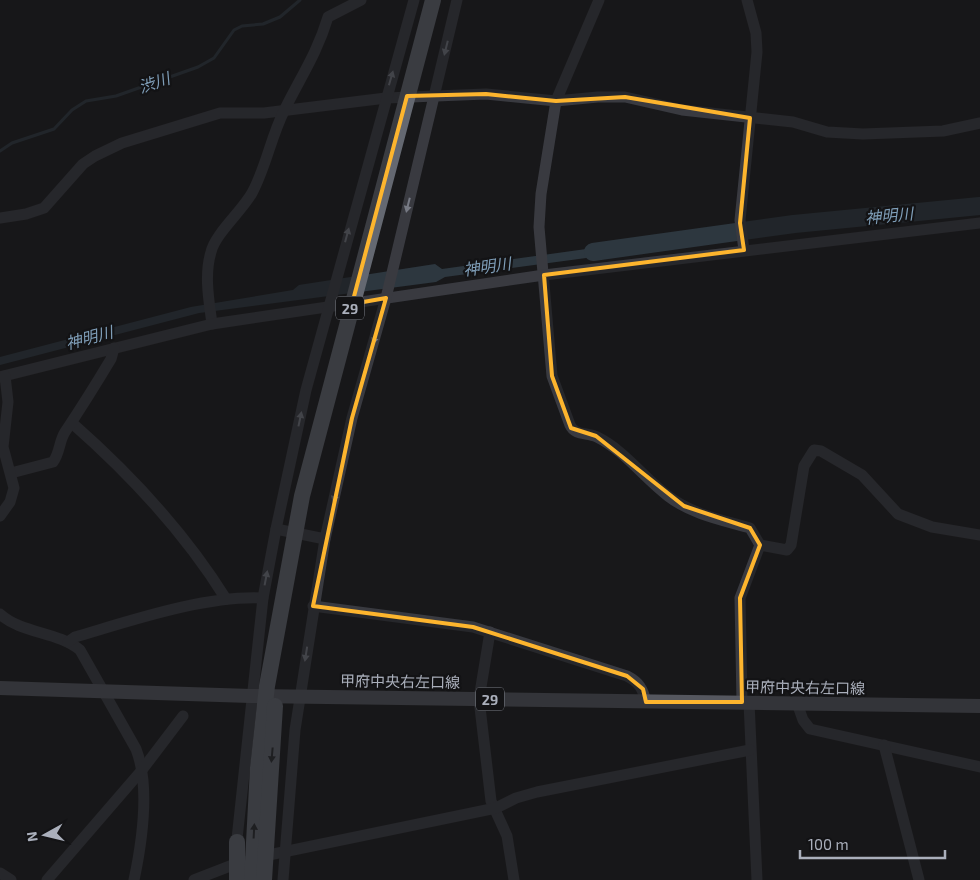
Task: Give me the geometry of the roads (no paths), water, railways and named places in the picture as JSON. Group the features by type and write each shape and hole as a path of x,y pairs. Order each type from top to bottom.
{"highway":[{"name":"29","path":"252,880 258,768 278,619 316,437 433,0"},
{"name":"29","path":"264,880 274,726 278,619"},
{"path":"236,880 237,842"}],"main road":[{"name":"甲府中央右左口線","path":"0,688 251,696 301,695 980,706"}],"street":[{"path":"212,321 208,298 208,269 214,243 235,218 252,192 283,111 310,64 328,18 361,0"},
{"path":"237,842 262,598 276,529 306,390 414,0"},
{"path":"283,880 295,730 325,538 352,418 387,294 457,0"},
{"path":"599,0 556,101 541,194 539,227 552,376 571,428 575,432 596,436 620,453 668,496 684,506 705,516 750,528 760,545 787,550 791,545 804,466 814,450 821,451 862,475 898,514 932,527 980,535"},
{"path":"743,247 740,223 757,52 756,33 747,0"},
{"path":"0,218 26,214 44,208 84,164 122,143 220,114 283,111 435,94 486,94 556,101 598,97 625,98 682,110 793,122 827,132 863,134 943,131 980,123"},
{"path":"0,516 10,502 14,488 3,447 8,402 2,376 176,332 212,321 387,294 743,247 980,223"},
{"path":"11,473 53,462 64,434 111,359 114,348"},
{"path":"72,423 115,460 205,565 226,598"},
{"path":"276,529 325,538"},
{"path":"758,880 755,806 745,702 740,598 760,545"},
{"path":"68,642 75,637 125,623 226,598 262,598"},
{"path":"313,606 473,626 627,676 636,680 642,689 646,702"},
{"path":"0,614 27,628 68,642 80,650 136,748 142,770 142,815 134,880"},
{"path":"490,632 479,699 491,801 496,808 507,836 514,880"},
{"path":"797,703 803,720 810,729 980,767"},
{"path":"47,880 142,770 183,716"},
{"path":"884,745 919,880"},
{"path":"194,880 236,863 496,808 516,798 537,792 750,750"},
{"path":"0,873 11,880"}],"water":[{"path":"615,245 616,254 445,277 436,282 199,313 0,365 0,357 191,307 293,290 299,285 435,264 442,269"}],"waterway":[{"name":"渋川","path":"0,151 12,143 54,129 72,110 86,101 116,96 198,67 214,58 234,30 242,26 263,24 280,17 300,0"},
{"name":"神明川","path":"593,252 794,224 980,206"}]}
